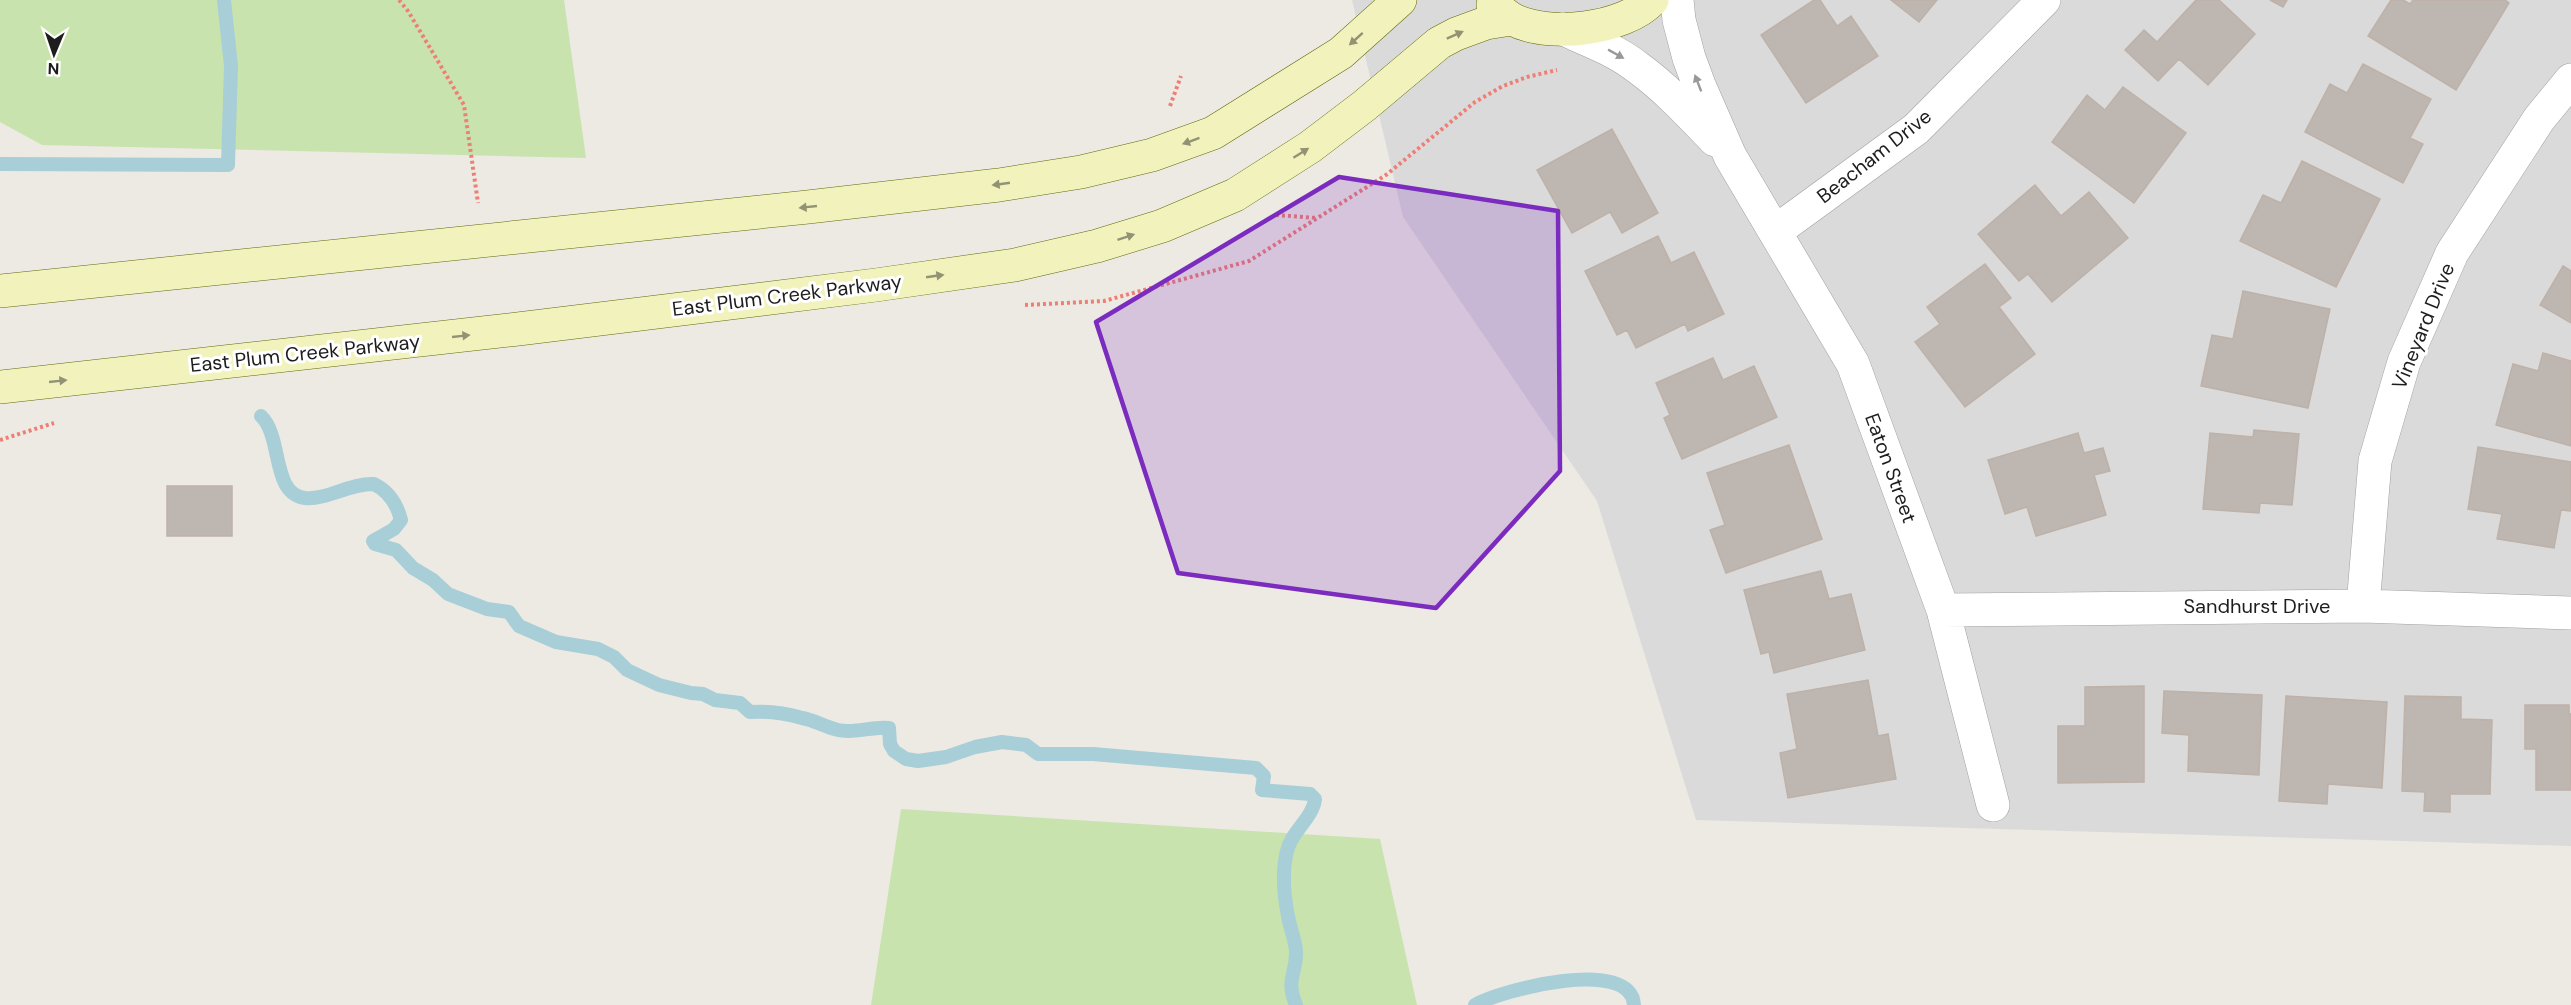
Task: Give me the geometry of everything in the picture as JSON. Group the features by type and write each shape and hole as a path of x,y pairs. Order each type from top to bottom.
{"main road":[{"path":"0,291 819,206 999,185 1081,172 1152,155 1213,133 1341,53 1400,0"},
{"path":"1500,9 1536,27 1563,29 1602,24 1625,18 1652,0"},
{"name":"East Plum Creek Parkway","path":"0,387 518,329 876,285 1015,266 1097,246 1162,226 1235,195 1310,147 1364,106 1439,43 1486,23 1500,9"}],"street":[{"name":"Eaton Street","path":"1677,0 1679,20 1689,58 1730,156 1853,364 1943,610 1993,805"},
{"name":"Beacham Drive","path":"1776,231 1916,129 2044,0"},
{"name":"Eaton Street","path":"1563,29 1612,51 1636,66 1676,100 1730,156"},
{"name":"Vineyard Drive","path":"2363,606 2375,461 2404,362 2452,253 2539,119 2571,80"},
{"name":"Sandhurst Drive","path":"1943,610 2363,606 2571,613"}],"path":[{"path":"399,0 408,10 464,105 478,203"}],"highlighted area":[{"path":"1339,177 1558,211 1560,471 1436,608 1178,573 1096,322"}],"shaded area":[{"path":"1352,0 2571,0 2571,846 1696,820 1597,501 1403,217"}],"green space":[{"path":"0,0 564,0 586,158 42,145 0,122"},
{"path":"901,809 1380,839 1417,1005 871,1005"}],"building":[{"path":"1814,0 1820,0 1837,26 1851,16 1878,56 1806,103 1761,35"},
{"path":"1891,0 1937,0 1919,22"},
{"path":"2196,0 2219,0 2255,34 2208,85 2179,59 2158,81 2125,50 2144,30 2157,42"},
{"path":"2270,0 2287,0 2283,7"},
{"path":"2391,0 2403,0 2410,4 2413,0 2505,0 2509,3 2456,90 2368,36"},
{"path":"2363,64 2431,99 2410,138 2423,144 2403,183 2305,132 2330,84 2347,93"},
{"path":"2123,87 2186,133 2134,203 2052,142 2087,95 2105,110"},
{"path":"1612,129 1658,213 1622,233 1610,212 1572,233 1537,170"},
{"path":"2302,161 2380,199 2336,287 2240,241 2263,195 2281,203"},
{"path":"2035,185 2061,216 2089,192 2128,238 2052,302 2028,274 2019,281 1978,234"},
{"path":"1658,236 1671,263 1694,252 1724,314 1688,331 1685,324 1636,348 1627,330 1617,335 1585,271"},
{"path":"1985,264 2011,298 1999,307 2035,354 1965,407 1915,342 1940,324 1927,307"},
{"path":"2563,266 2571,271 2571,323 2540,305"},
{"path":"2243,291 2330,309 2308,408 2201,386 2212,335 2233,339"},
{"path":"2543,353 2571,361 2571,446 2496,425 2513,364 2538,371"},
{"path":"1713,358 1723,380 1754,366 1777,417 1682,459 1664,418 1670,415 1656,383"},
{"path":"2254,430 2299,434 2292,505 2260,503 2259,513 2203,509 2210,433 2253,437"},
{"path":"2078,433 2084,453 2103,448 2110,471 2094,475 2106,515 2036,536 2027,507 2005,514 1988,460"},
{"path":"1789,445 1822,539 1726,573 1710,530 1725,525 1707,473"},
{"path":"2478,447 2571,462 2571,511 2561,510 2554,548 2497,539 2502,514 2468,509"},
{"path":"167,486 232,486 232,536 167,536"},
{"path":"1821,571 1829,599 1851,594 1865,650 1774,673 1769,652 1761,654 1744,590"},
{"path":"1868,680 1878,736 1888,734 1896,779 1788,798 1780,753 1797,749 1787,694"},
{"path":"2144,686 2144,782 2058,783 2058,726 2085,726 2085,687"},
{"path":"2164,691 2262,695 2259,775 2188,771 2189,735 2162,733"},
{"path":"2286,696 2387,702 2382,788 2328,784 2327,804 2279,801"},
{"path":"2405,696 2461,697 2461,719 2492,720 2490,794 2450,794 2450,812 2424,811 2425,792 2402,791"},
{"path":"2525,705 2569,705 2571,790 2536,790 2536,749 2525,749"}],"waterway":[{"path":"0,164 228,165 231,66 224,0"},
{"path":"261,416 268,425 282,476 294,494 313,498 356,486 374,484 384,490 391,499 401,520 394,529 373,541 375,544 396,550 413,568 433,580 448,594 487,609 509,612 519,626 556,642 598,649 614,657 627,670 659,685 703,694 715,700 740,703 750,712 789,715 838,730 889,728 890,744 894,751 906,759 918,761 946,757 975,747 1002,742 1026,745 1038,754 1093,754 1256,768 1264,776 1262,790 1310,794 1315,799 1313,806 1289,844 1284,867 1285,900 1296,951 1291,982 1296,1005"},
{"path":"1475,1005 1536,985 1589,980 1612,982 1627,990 1634,1005"}]}
